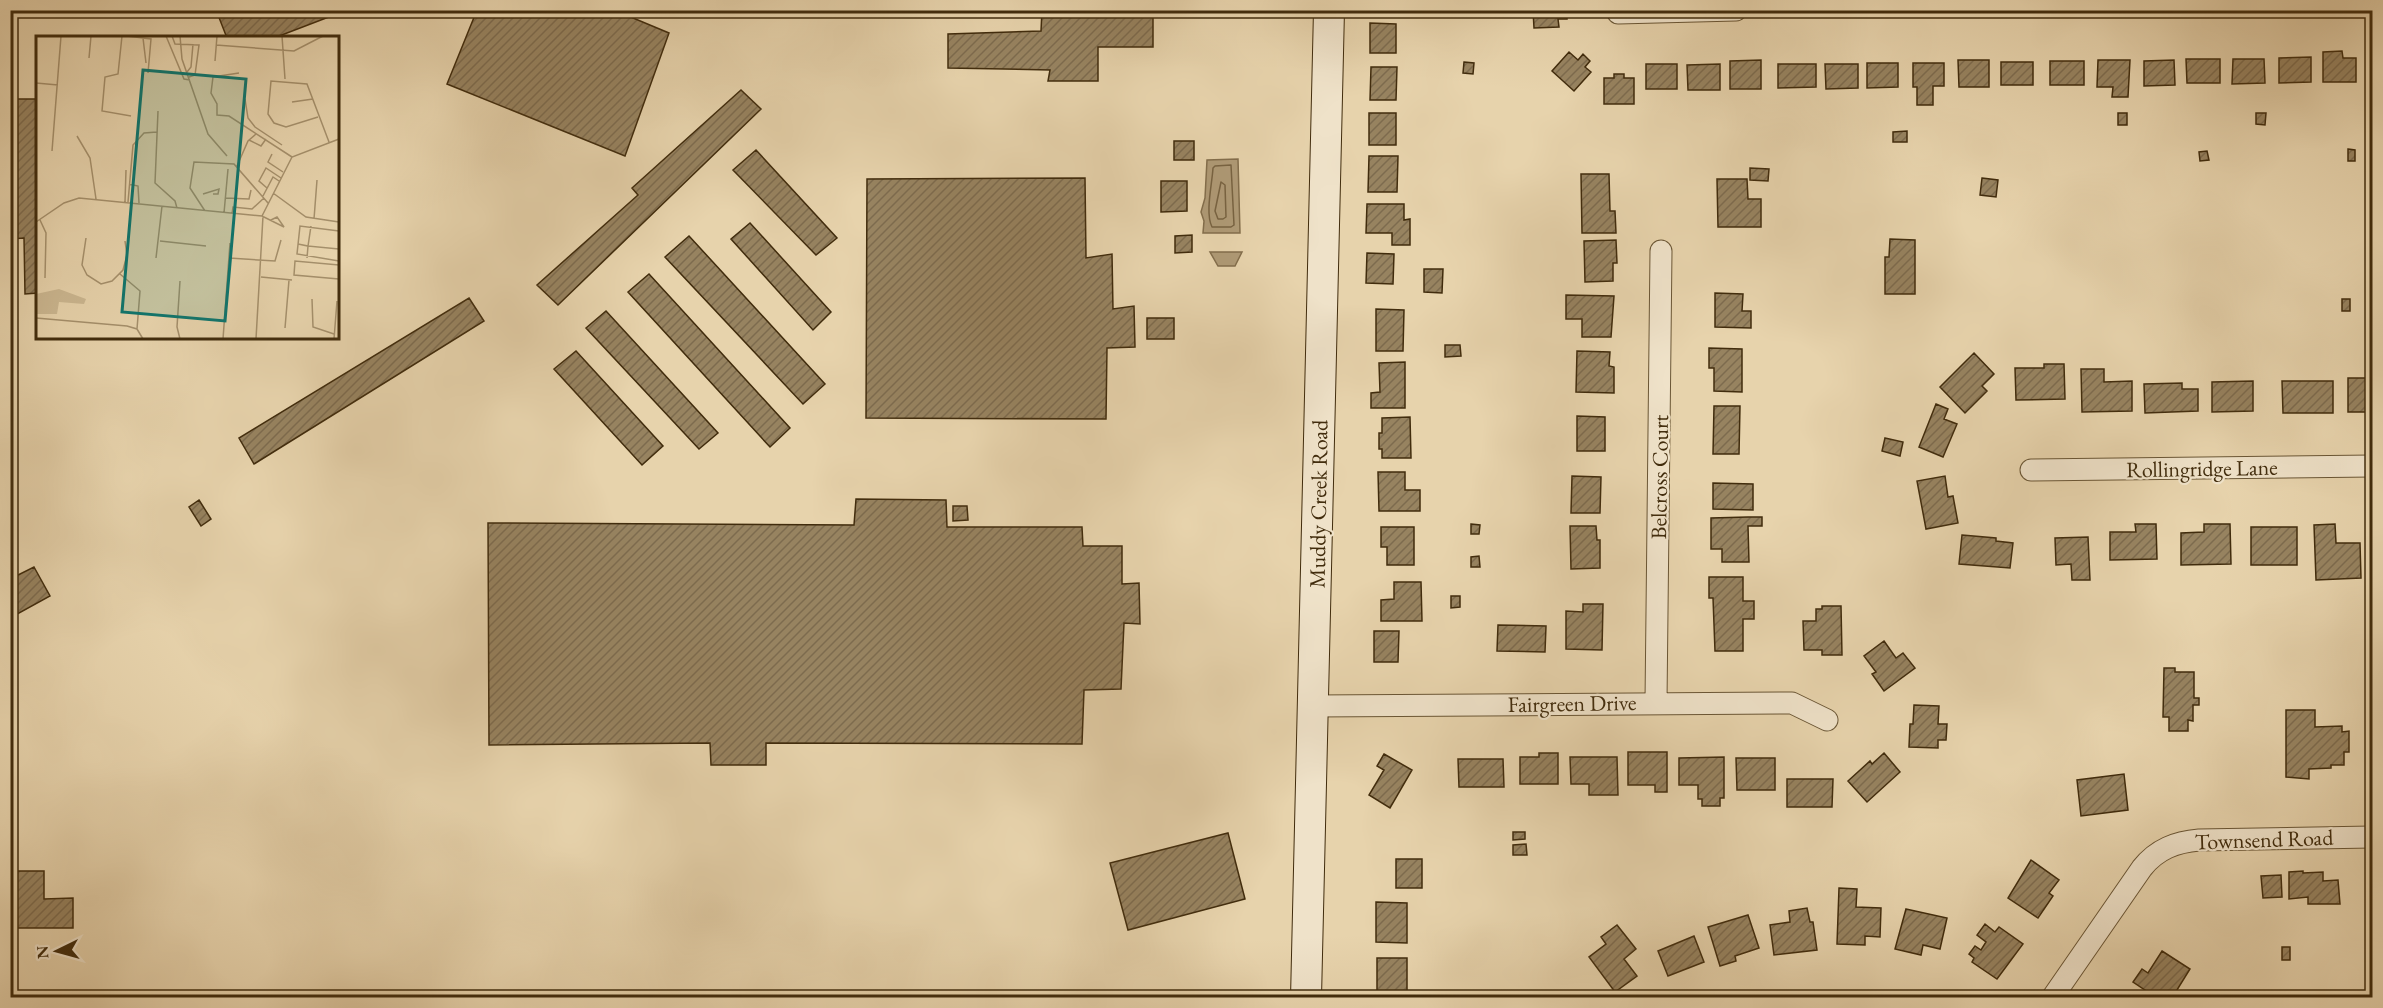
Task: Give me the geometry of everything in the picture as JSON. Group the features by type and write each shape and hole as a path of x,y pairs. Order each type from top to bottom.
{"street":[{"name":"Muddy Creek Road","path":"1306,998 1329,10"},
{"path":"1618,13 1736,10"},
{"name":"Belcross Court","path":"1656,702 1661,251"},
{"name":"Rollingridge Lane","path":"2031,470 2373,466"},
{"name":"Fairgreen Drive","path":"1313,706 1656,702 1792,703 1827,720"},
{"name":"Townsend Road","path":"2052,998 2142,868 2150,858 2165,848 2182,842 2199,840 2373,837"}],"water":[{"path":"1238,159 1240,233 1203,233 1204,221 1201,212 1205,198 1207,160"},
{"path":"1210,252 1242,252 1235,266 1218,266"}],"building":[{"path":"230,10 347,10 279,36 226,36 218,15"},
{"path":"477,10 614,10 669,33 625,156 447,84"},
{"path":"1042,10 1153,10 1153,47 1098,47 1098,81 1048,81 1050,70 948,68 948,34 1041,31"},
{"path":"1533,10 1567,10 1567,19 1558,19 1559,27 1534,28"},
{"path":"1370,23 1396,24 1396,53 1370,53"},
{"path":"2342,51 2343,58 2356,58 2356,82 2323,82 2323,52"},
{"path":"1569,52 1578,60 1583,54 1590,61 1585,67 1591,72 1574,91 1552,71"},
{"path":"2311,57 2311,82 2279,83 2279,58"},
{"path":"2186,59 2220,59 2220,83 2187,83"},
{"path":"2233,59 2264,59 2265,83 2232,84"},
{"path":"2367,59 2372,59 2372,82 2367,82"},
{"path":"1761,60 1761,89 1730,89 1730,61"},
{"path":"1958,60 1989,60 1989,87 1959,87"},
{"path":"2098,60 2130,60 2128,97 2112,97 2113,87 2097,87"},
{"path":"2174,60 2175,85 2144,86 2144,61"},
{"path":"2050,61 2084,61 2084,85 2050,85"},
{"path":"1464,62 1474,63 1473,74 1463,73"},
{"path":"2001,62 2033,62 2033,85 2001,85"},
{"path":"1867,63 1898,63 1898,87 1867,88"},
{"path":"1913,63 1944,63 1944,86 1933,86 1933,105 1917,105 1917,87 1913,87"},
{"path":"1646,64 1677,64 1677,89 1646,89"},
{"path":"1720,64 1720,90 1688,90 1687,65"},
{"path":"1778,64 1816,64 1816,87 1778,88"},
{"path":"1825,64 1858,64 1858,88 1826,89"},
{"path":"1371,67 1397,67 1396,100 1370,100"},
{"path":"1614,74 1624,74 1624,78 1634,78 1634,104 1604,104 1604,78 1614,78"},
{"path":"741,90 761,109 558,305 537,285 638,195 632,188"},
{"path":"10,99 36,99 36,293 25,294 24,238 10,239"},
{"path":"1369,113 1396,113 1396,145 1369,145"},
{"path":"2118,113 2127,113 2127,125 2118,125"},
{"path":"2256,113 2266,113 2265,125 2256,124"},
{"path":"1907,131 1907,142 1893,142 1893,132"},
{"path":"1174,141 1194,141 1194,160 1174,160"},
{"path":"2348,149 2355,150 2355,161 2348,161"},
{"path":"756,150 837,238 816,255 733,170"},
{"path":"2207,151 2209,160 2200,161 2199,152"},
{"path":"1369,156 1398,156 1397,192 1368,192"},
{"path":"1750,168 1769,169 1768,181 1750,180"},
{"path":"1581,174 1609,174 1610,211 1615,211 1616,233 1582,233"},
{"path":"1085,178 1086,258 1112,254 1113,309 1134,306 1135,347 1107,348 1106,419 866,418 867,179"},
{"path":"1982,178 1998,180 1996,197 1980,195"},
{"path":"1717,179 1747,179 1748,199 1761,199 1761,227 1718,227"},
{"path":"1161,181 1187,181 1187,211 1161,212"},
{"path":"1367,204 1404,204 1404,220 1410,219 1410,245 1392,245 1392,233 1366,233"},
{"path":"750,223 831,312 813,330 731,239"},
{"path":"1192,235 1192,252 1175,253 1175,236"},
{"path":"689,236 825,384 803,404 665,257"},
{"path":"1890,239 1915,240 1915,294 1885,294 1885,257 1889,257"},
{"path":"1616,240 1617,263 1613,263 1613,281 1585,282 1584,241"},
{"path":"1367,253 1394,254 1393,284 1366,283"},
{"path":"1424,269 1443,269 1442,293 1424,292"},
{"path":"649,274 790,428 770,447 628,292"},
{"path":"1715,293 1743,294 1742,311 1751,311 1751,328 1715,327"},
{"path":"1566,295 1614,296 1611,337 1582,337 1582,319 1566,319"},
{"path":"469,298 484,321 254,464 239,438"},
{"path":"2342,299 2350,299 2350,311 2342,311"},
{"path":"1376,309 1404,310 1403,351 1376,351"},
{"path":"606,311 718,433 699,449 586,328"},
{"path":"1147,318 1174,318 1174,339 1147,339"},
{"path":"1445,345 1460,345 1461,356 1445,357"},
{"path":"1709,348 1742,349 1742,392 1714,391 1714,368 1709,368"},
{"path":"576,351 663,446 642,465 554,369"},
{"path":"1577,351 1610,352 1609,366 1614,367 1614,393 1576,392"},
{"path":"1974,353 1994,374 1982,386 1987,391 1965,413 1940,387"},
{"path":"1405,362 1405,408 1371,408 1371,393 1380,392 1379,363"},
{"path":"2044,364 2064,364 2065,399 2016,400 2015,368 2044,368"},
{"path":"2081,369 2104,369 2104,382 2132,381 2132,411 2082,412"},
{"path":"2348,378 2372,378 2372,412 2348,412"},
{"path":"2253,381 2253,411 2212,412 2212,382"},
{"path":"2282,381 2333,381 2333,413 2283,413"},
{"path":"2182,383 2182,389 2198,389 2198,411 2145,413 2144,384"},
{"path":"1936,404 1948,409 1944,419 1957,424 1943,457 1919,447"},
{"path":"1714,406 1740,406 1739,454 1713,454"},
{"path":"1577,416 1605,417 1605,451 1577,451"},
{"path":"1410,417 1411,458 1382,458 1382,449 1379,449 1379,433 1382,433 1382,418"},
{"path":"1885,438 1903,442 1900,456 1882,451"},
{"path":"1378,472 1405,472 1405,490 1420,490 1420,511 1379,511"},
{"path":"1572,476 1601,477 1600,513 1571,513"},
{"path":"1945,476 1948,497 1953,496 1958,523 1926,529 1917,481"},
{"path":"1713,483 1753,484 1753,510 1713,509"},
{"path":"856,499 946,500 947,527 1082,527 1083,546 1122,546 1122,584 1139,583 1140,624 1124,623 1121,689 1084,690 1082,744 766,743 766,765 711,765 710,743 489,745 488,523 854,525"},
{"path":"199,500 211,519 201,526 189,507"},
{"path":"953,506 967,506 968,520 953,521"},
{"path":"1762,517 1762,526 1748,526 1749,562 1722,562 1722,549 1711,549 1711,518"},
{"path":"1471,524 1480,525 1479,534 1471,534"},
{"path":"2135,524 2156,524 2157,559 2110,560 2110,532 2136,532"},
{"path":"2204,524 2230,524 2231,564 2181,565 2181,533 2204,532"},
{"path":"2335,524 2336,543 2360,543 2361,578 2316,580 2314,525"},
{"path":"1570,526 1596,526 1597,540 1600,540 1600,568 1571,569"},
{"path":"1381,527 1414,527 1414,565 1387,565 1387,547 1381,547"},
{"path":"2251,527 2297,527 2297,565 2251,565"},
{"path":"1962,535 1996,538 1996,541 2013,543 2010,568 1959,564"},
{"path":"2088,537 2090,580 2072,580 2071,564 2056,565 2055,538"},
{"path":"1479,556 1480,567 1471,567 1471,557"},
{"path":"34,567 50,596 10,618 10,579"},
{"path":"1709,577 1743,577 1743,601 1754,601 1754,619 1743,619 1743,651 1715,651 1713,598 1709,598"},
{"path":"1394,582 1421,582 1422,621 1381,621 1381,600 1394,599"},
{"path":"1451,596 1460,596 1460,607 1451,608"},
{"path":"1583,604 1603,604 1602,650 1566,649 1566,611 1583,612"},
{"path":"1822,606 1841,606 1842,655 1822,655 1822,650 1804,650 1803,621 1816,621 1816,609 1822,609"},
{"path":"1498,625 1546,626 1545,652 1497,651"},
{"path":"1374,631 1399,631 1398,662 1374,662"},
{"path":"1884,641 1896,658 1903,653 1915,668 1884,691 1872,674 1876,672 1864,656"},
{"path":"2164,668 2175,668 2175,672 2194,672 2194,698 2199,698 2199,705 2193,705 2193,721 2188,720 2188,731 2169,731 2169,717 2163,717"},
{"path":"1914,705 1939,706 1938,724 1947,724 1946,740 1938,740 1938,748 1909,747"},
{"path":"2286,710 2315,710 2315,727 2342,726 2342,732 2349,731 2349,752 2344,752 2344,765 2309,769 2309,779 2286,777"},
{"path":"1628,752 1667,752 1667,792 1655,792 1655,785 1628,785"},
{"path":"1539,753 1558,753 1558,784 1520,784 1520,757 1539,757"},
{"path":"1884,753 1900,772 1867,802 1848,781 1870,761 1872,764"},
{"path":"1384,754 1412,770 1390,808 1369,795 1384,770 1377,766"},
{"path":"1570,757 1617,757 1618,795 1589,795 1589,784 1571,784"},
{"path":"1724,757 1724,798 1720,798 1720,806 1702,806 1702,799 1698,799 1698,785 1679,785 1679,758"},
{"path":"1736,758 1775,758 1775,790 1737,790"},
{"path":"1458,759 1503,759 1504,787 1459,787"},
{"path":"2124,774 2128,810 2081,816 2077,780"},
{"path":"1787,779 1833,779 1832,807 1787,807"},
{"path":"1513,832 1525,832 1525,839 1513,840"},
{"path":"1228,833 1245,899 1128,930 1110,863"},
{"path":"1526,844 1527,855 1513,855 1513,845"},
{"path":"1396,859 1422,859 1422,888 1396,888"},
{"path":"2031,860 2059,880 2049,893 2053,896 2038,918 2008,898"},
{"path":"10,871 44,871 44,899 73,898 73,928 10,928"},
{"path":"2303,871 2303,873 2323,872 2323,881 2338,880 2340,904 2308,904 2308,897 2289,899 2289,872"},
{"path":"2281,875 2282,897 2263,898 2261,876"},
{"path":"1839,888 1857,889 1856,907 1881,908 1880,937 1865,936 1865,945 1837,944"},
{"path":"1376,902 1407,903 1407,943 1376,942"},
{"path":"1807,908 1810,922 1813,922 1817,950 1774,955 1770,925 1790,922 1789,911"},
{"path":"1906,909 1947,918 1940,949 1923,945 1921,955 1895,949"},
{"path":"1748,915 1759,948 1735,956 1736,961 1720,966 1708,927"},
{"path":"1985,924 1995,932 1999,927 2023,944 1997,979 1972,962 1974,958 1969,954 1975,946 1981,950 1986,942 1977,935"},
{"path":"1617,925 1636,949 1624,959 1637,976 1615,992 1589,957 1606,944 1601,937"},
{"path":"1694,936 1704,962 1668,976 1658,951"},
{"path":"2282,947 2290,947 2290,960 2282,960"},
{"path":"2162,951 2190,969 2172,998 2157,998 2133,982 2142,969 2148,973"},
{"path":"1377,958 1407,958 1407,994 1377,994"},
{"path":"10,990 16,990 16,998 10,998"}]}
